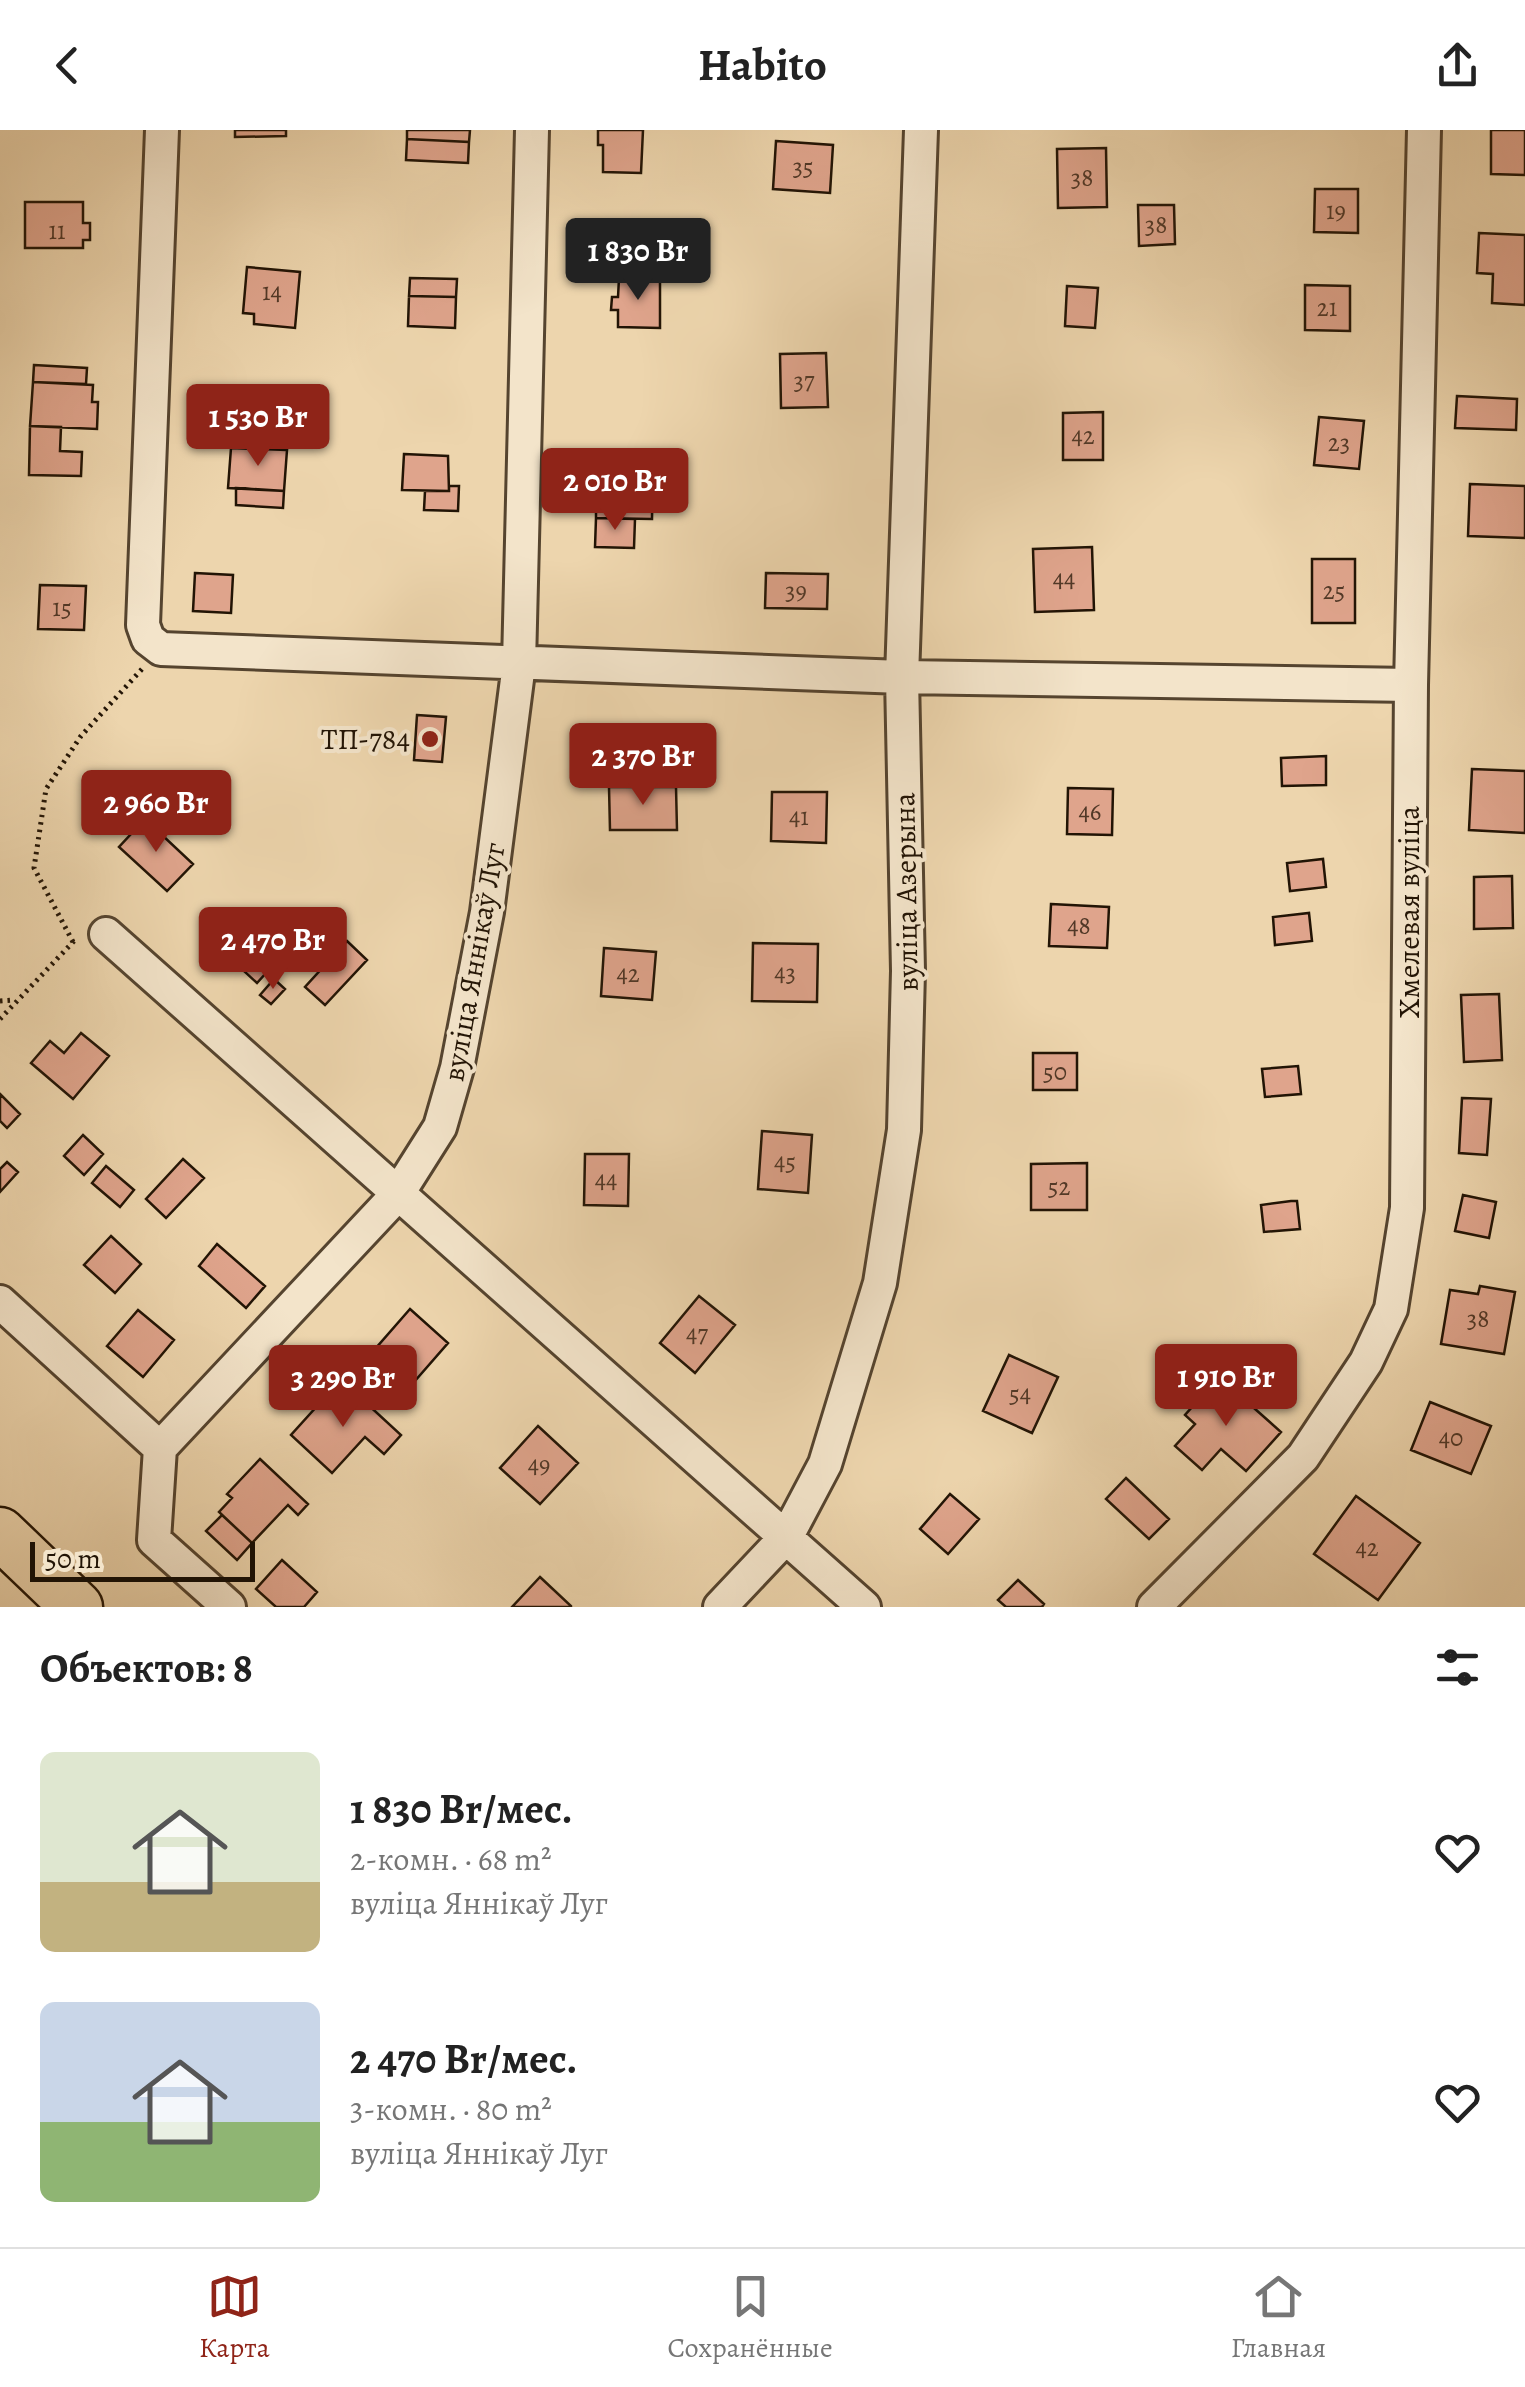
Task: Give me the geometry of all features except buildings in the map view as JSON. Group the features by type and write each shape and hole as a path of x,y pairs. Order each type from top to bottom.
{"main road":[{"path":"0,1533 77,1607"}],"street":[{"path":"162,130 143,625 148,639 161,648 902,678 1411,685"},
{"name":"вуліца Яннікаў Луг","path":"160,1448 396,1195 440,1127 458,1068 486,912 520,664 532,130"},
{"name":"вуліца Азерына","path":"720,1607 787,1536 825,1464 880,1283 904,1130 908,971 902,678 920,130"},
{"name":"Хмелевая вуліца","path":"1154,1607 1303,1457 1366,1362 1390,1309 1408,1208 1411,685 1424,130"},
{"path":"106,934 864,1607"},
{"path":"0,1302 160,1448 154,1540 228,1607"}],"path":[{"path":"73,942 34,868 46,790 81,736 161,648"},
{"path":"0,1019 73,942 106,934"},
{"path":"0,1001 18,1000"}],"place":[{"name":"ТП-784","path":"430,739"}]}
